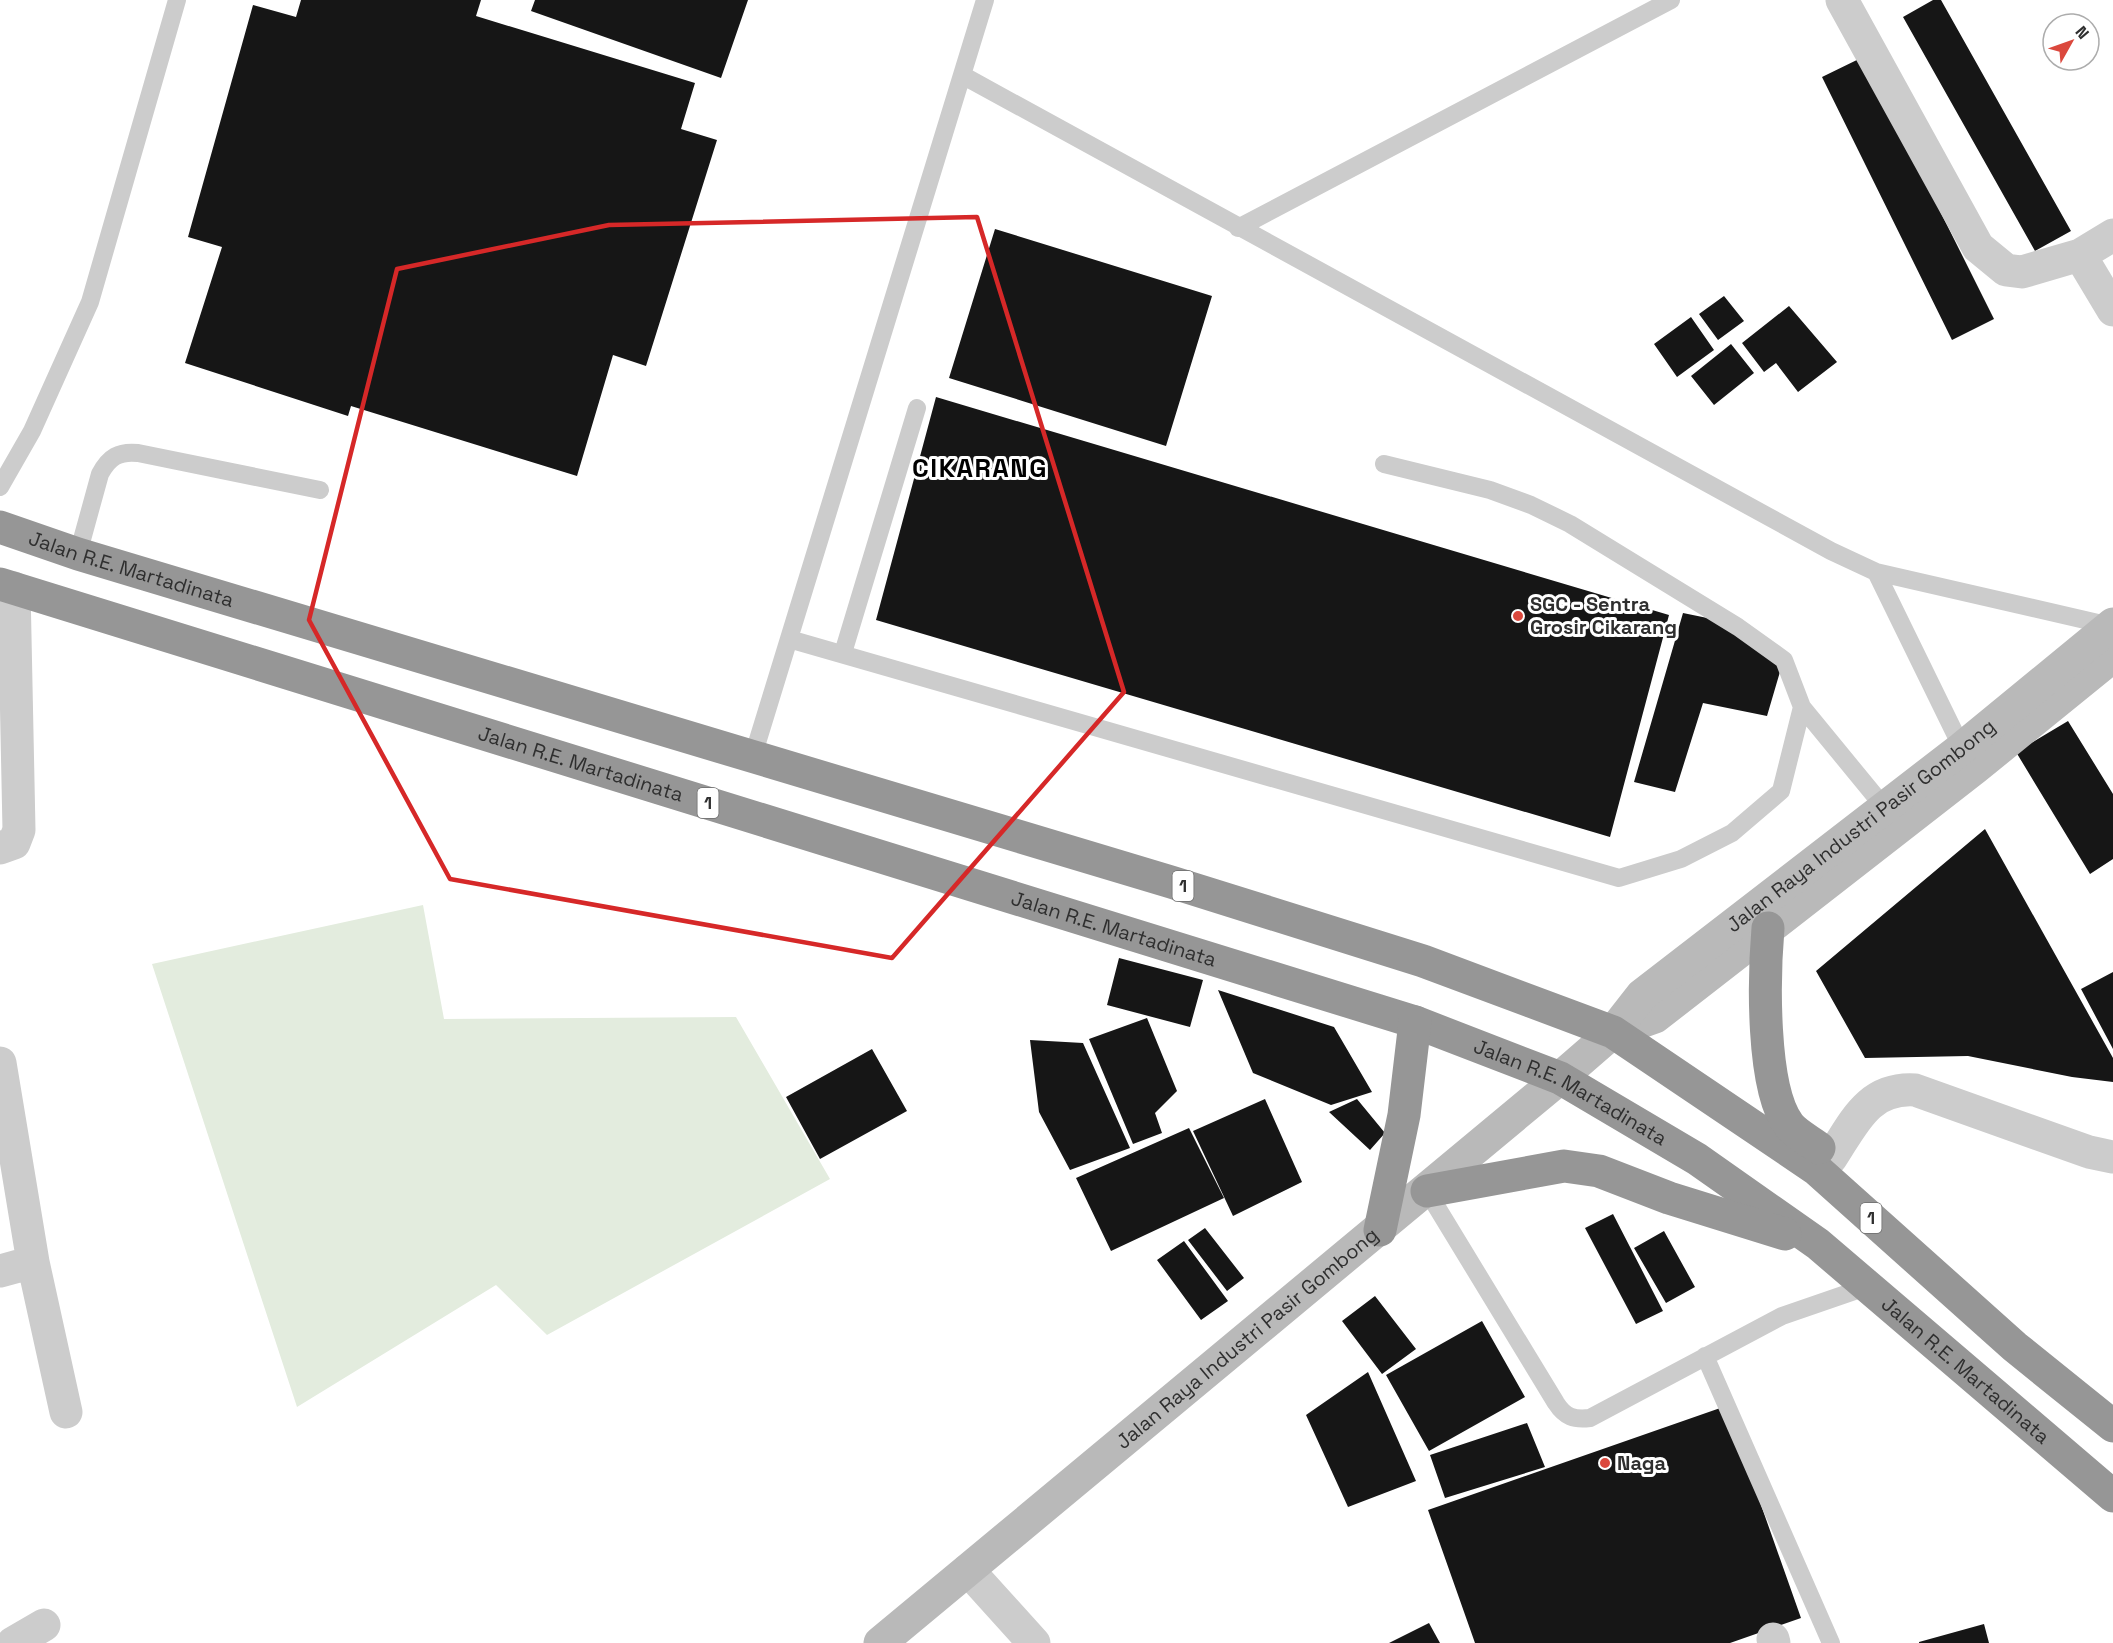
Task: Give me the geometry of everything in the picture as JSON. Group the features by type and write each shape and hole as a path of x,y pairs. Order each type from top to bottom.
{"highway":[{"name":"Jalan R.E. Martadinata","path":"0,527 78,554 753,756 1423,961 1612,1032 1816,1168 2015,1347 2113,1426"},
{"name":"Jalan R.E. Martadinata","path":"7,586 1415,1022 1560,1078 1697,1159 1818,1244 2113,1496"},
{"path":"1768,928 1765,979 1771,1071 1777,1102 1790,1126 1831,1158 2015,1347"},
{"path":"1380,1230 1404,1114 1415,1022"},
{"path":"1427,1191 1564,1166 1599,1171 1669,1198 1818,1244"}],"main road":[{"name":"Jalan Raya Industri Pasir Gombong","path":"880,1643 1427,1191 1560,1078 1612,1032 1642,995 1892,817 1968,758 2112,635"},
{"name":"Jalan Raya Industri Pasir Gombong","path":"1612,1032 1655,1017 1768,928 1892,817"}],"street":[{"path":"1842,0 1978,247 2006,270 2022,272 2080,255 2113,235"},
{"path":"2080,255 2113,310"},
{"path":"0,848 14,843 19,830 7,586"},
{"path":"0,1063 33,1262 66,1412"},
{"path":"1831,1158 1863,1109 1879,1096 1897,1089 1915,1090 2089,1152 2113,1157"},
{"path":"0,1271 33,1262"},
{"path":"968,1570 1034,1643"},
{"path":"13,1643 44,1625"}],"lane":[{"path":"0,487 32,431 90,302 177,0"},
{"path":"753,756 985,0"},
{"path":"1238,228 1671,0"},
{"path":"962,75 1831,551 1876,572 2112,635"},
{"path":"843,653 917,408"},
{"path":"78,554 100,474 106,463 121,452 138,453 320,490"},
{"path":"1384,464 1490,490 1570,524 1658,576 1784,660 1802,707 1892,817"},
{"path":"1876,572 1968,758"},
{"path":"789,639 1619,878 1681,859 1732,833 1781,792 1802,707"},
{"path":"1427,1191 1562,1413 1570,1418 1590,1418 1782,1316 1869,1286"},
{"path":"1705,1356 1831,1643"}],"highlighted area":[{"path":"977,217 1124,692 892,958 450,879 309,620 397,269 609,225"}],"shaded area":[{"path":"423,905 444,1019 736,1017 830,1179 547,1335 496,1285 297,1407 152,964"}],"building":[{"path":"301,0 481,0 476,16 695,83 681,129 717,140 646,366 613,355 577,476 351,406 348,416 185,363 222,247 188,237 253,5 296,17"},
{"path":"535,0 748,0 721,78 531,11"},
{"path":"1933,0 1941,0 2071,231 2035,251 1903,17"},
{"path":"1863,57 1994,319 1952,340 1822,77"},
{"path":"995,229 1212,296 1166,446 949,378"},
{"path":"1724,296 1744,321 1718,340 1699,314"},
{"path":"1789,306 1837,362 1798,392 1776,363 1764,372 1742,343"},
{"path":"1691,317 1714,350 1677,377 1654,344"},
{"path":"1731,344 1754,373 1714,405 1691,376"},
{"path":"936,397 1669,615 1610,837 876,620"},
{"path":"1683,613 1717,620 1782,665 1767,716 1703,703 1675,792 1634,782"},
{"path":"2068,721 2113,794 2113,859 2090,874 2016,752"},
{"path":"1985,829 2113,1058 2113,1082 2072,1077 1968,1056 1865,1058 1816,971"},
{"path":"1119,958 1203,980 1190,1027 1107,1005"},
{"path":"2113,972 2113,1049 2081,989"},
{"path":"1218,990 1334,1027 1372,1092 1331,1105 1253,1073"},
{"path":"1147,1018 1177,1091 1155,1113 1162,1133 1133,1144 1089,1039"},
{"path":"1030,1040 1083,1043 1130,1148 1070,1170 1039,1112"},
{"path":"872,1049 907,1111 820,1159 786,1097"},
{"path":"1265,1099 1302,1182 1233,1216 1193,1131"},
{"path":"1357,1099 1385,1133 1370,1150 1329,1112"},
{"path":"1189,1128 1224,1198 1111,1251 1076,1178"},
{"path":"1613,1214 1663,1311 1636,1324 1585,1228"},
{"path":"1205,1228 1244,1278 1227,1291 1188,1240"},
{"path":"1664,1231 1695,1287 1666,1303 1634,1248"},
{"path":"1184,1241 1228,1301 1201,1320 1157,1260"},
{"path":"1375,1296 1416,1349 1382,1374 1342,1321"},
{"path":"1482,1321 1525,1397 1429,1451 1386,1375"},
{"path":"1368,1372 1416,1481 1348,1507 1306,1415"},
{"path":"1726,1406 1801,1618 1730,1643 1475,1643 1428,1510"},
{"path":"1527,1423 1545,1467 1445,1498 1430,1455"},
{"path":"1429,1623 1440,1643 1389,1643"},
{"path":"1984,1624 1989,1643 1919,1643 1919,1642"}],"place":[{"name":"SGC - Sentra Grosir Cikarang","path":"1518,616"},
{"name":"Naga","path":"1605,1463"}],"district":[{"name":"CIKARANG","path":"980,468"}]}
